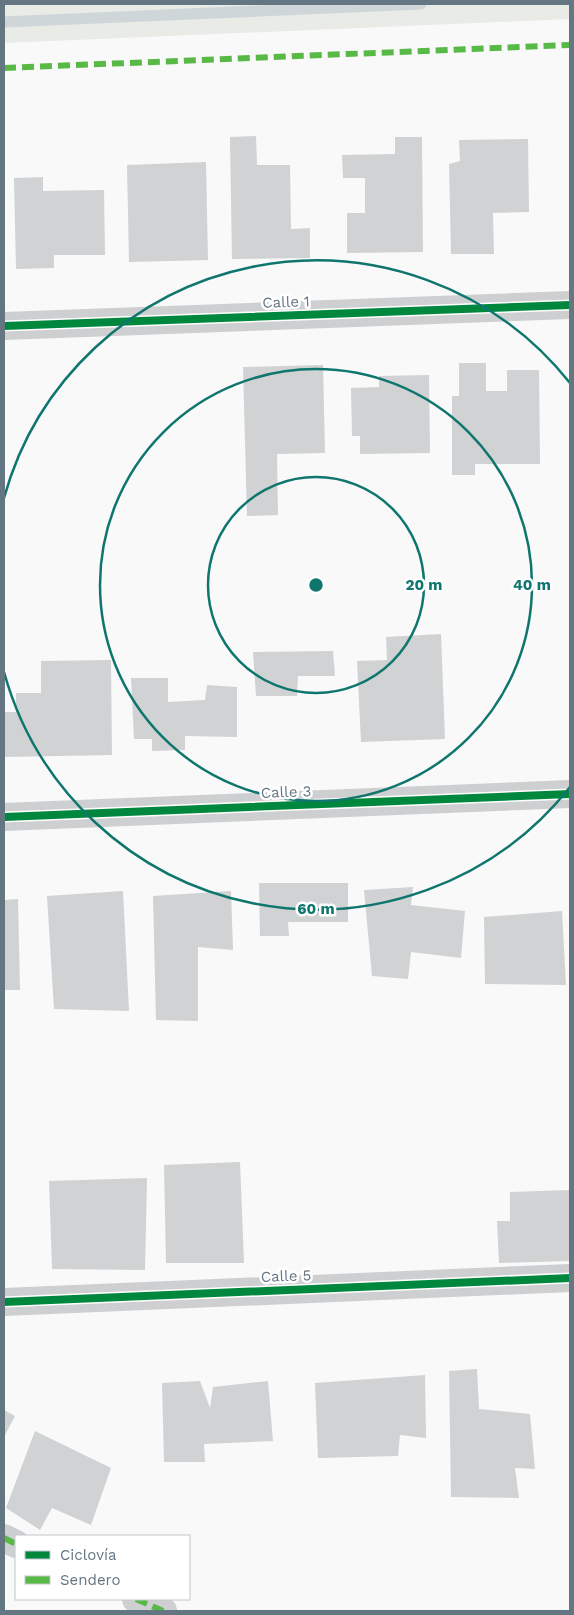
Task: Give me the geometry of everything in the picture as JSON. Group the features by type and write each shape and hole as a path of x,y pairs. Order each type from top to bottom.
{"street":[{"name":"Calle 1","path":"4,326 570,305"},
{"name":"Calle 3","path":"4,817 570,794"},
{"name":"Calle 5","path":"4,1302 570,1278"},
{"path":"138,1600 163,1611"}],"shaded area":[{"path":"4,4 570,4 570,19 4,43"}],"building":[{"path":"256,136 257,165 290,165 291,229 310,228 310,258 232,259 230,137"},
{"path":"395,137 422,137 423,252 347,253 347,213 365,213 365,178 343,178 342,155 395,154"},
{"path":"528,139 529,212 493,213 494,254 451,254 449,164 460,161 459,140"},
{"path":"206,162 208,260 129,262 127,165"},
{"path":"43,177 43,191 104,190 105,255 54,255 54,268 16,269 14,178"},
{"path":"459,363 486,363 486,391 507,391 507,370 539,370 540,464 475,464 475,475 452,475 452,396 459,396"},
{"path":"323,365 325,453 277,454 278,515 247,516 243,367"},
{"path":"429,375 430,453 360,454 360,436 352,436 351,388 379,387 379,376"},
{"path":"441,634 445,739 361,742 357,661 387,660 386,637"},
{"path":"333,651 335,676 298,676 297,696 256,696 253,652"},
{"path":"111,660 112,755 5,757 4,712 16,712 16,693 41,693 41,661"},
{"path":"131,678 168,678 168,702 205,700 207,685 237,687 237,737 185,736 185,750 152,751 152,739 134,739"},
{"path":"259,883 348,883 348,922 288,922 289,936 260,936"},
{"path":"413,887 411,905 465,911 461,958 411,952 408,979 372,976 364,890"},
{"path":"123,891 129,1011 54,1009 47,896"},
{"path":"231,891 233,950 198,947 198,1021 156,1020 153,896"},
{"path":"18,899 20,990 4,990 4,900"},
{"path":"562,911 566,985 485,984 484,917"},
{"path":"240,1162 244,1263 166,1263 164,1165"},
{"path":"147,1178 145,1270 52,1269 49,1181"},
{"path":"570,1190 570,1261 499,1263 497,1221 510,1221 510,1192"},
{"path":"477,1369 479,1409 530,1414 535,1469 515,1468 519,1498 451,1497 449,1371"},
{"path":"425,1375 426,1438 400,1435 398,1456 318,1458 315,1383"},
{"path":"200,1381 210,1408 213,1387 268,1381 273,1441 204,1444 205,1462 164,1462 162,1383"},
{"path":"4,1410 15,1416 4,1437"},
{"path":"35,1431 111,1468 91,1525 52,1508 40,1530 6,1508"}],"waterway":[{"path":"4,22 421,4"}],"marked path":[{"path":"4,68 570,45"},
{"path":"4,1538 15,1544"},
{"path":"138,1600 163,1611"}],"cycle path":[{"path":"4,326 570,305"},
{"path":"4,817 570,794"},
{"path":"4,1302 570,1278"}]}
